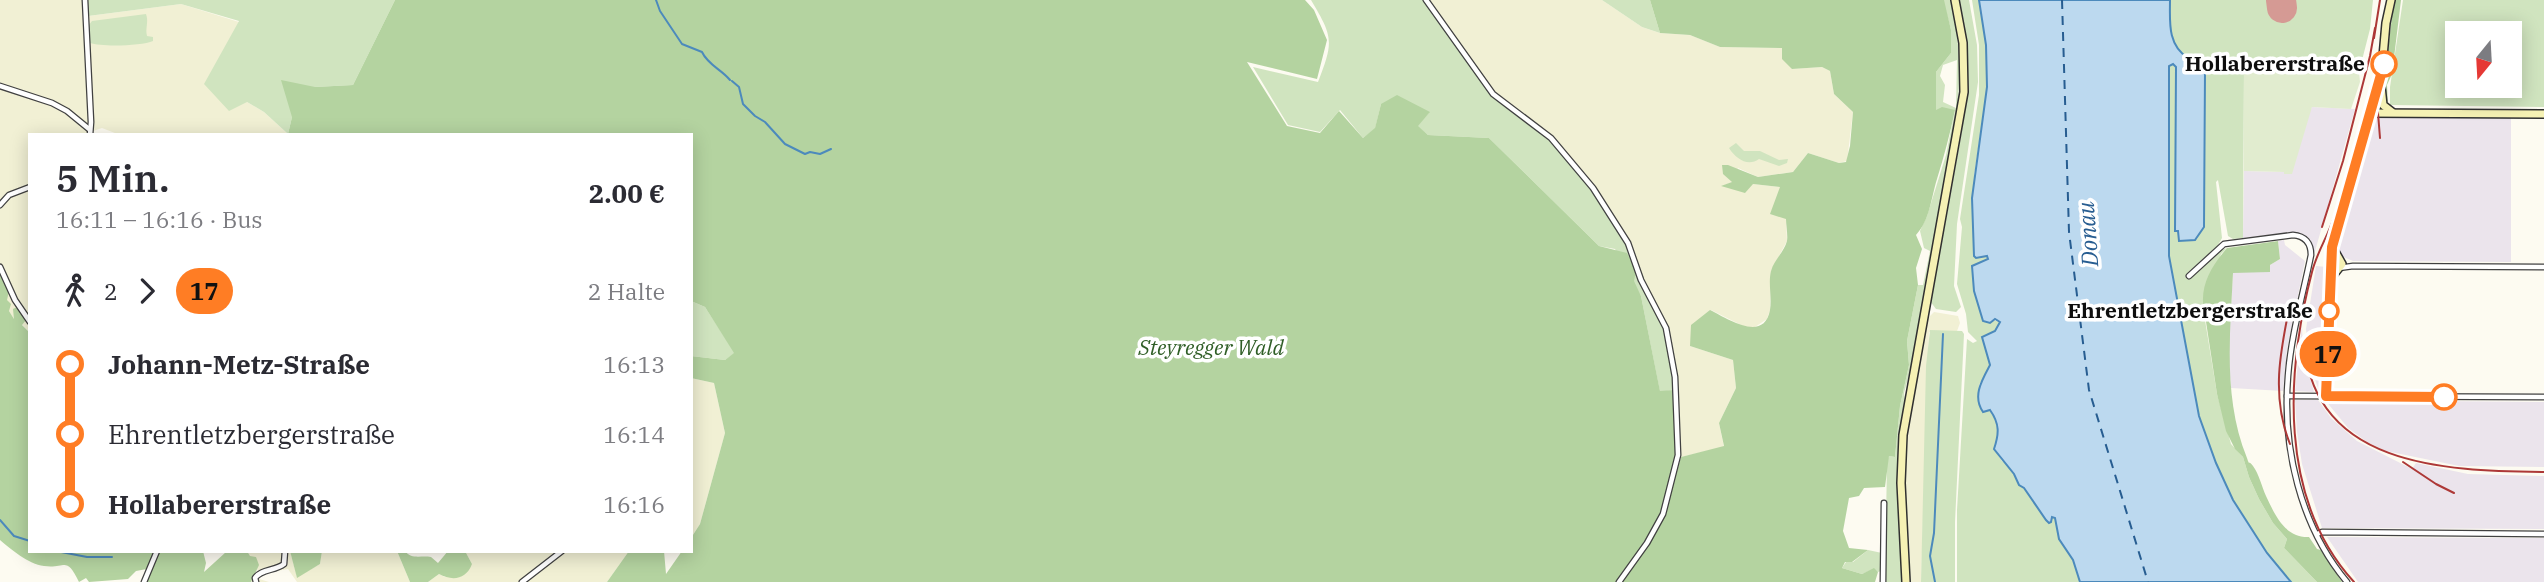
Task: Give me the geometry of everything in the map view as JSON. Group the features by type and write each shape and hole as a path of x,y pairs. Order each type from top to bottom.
{"street":[{"path":"85,0 91,122 89,132"},
{"path":"1426,0 1493,94 1551,138 1593,188 1628,243 1641,280 1666,328 1675,369 1678,454 1663,514 1647,543 1619,582"},
{"path":"1906,582 1901,484 1902,443 1964,92 1963,43 1955,0"},
{"path":"2391,0 2381,79 2383,105 2396,113"},
{"path":"2326,396 2330,279 2336,264 2332,247 2381,79"},
{"path":"0,86 61,107 89,132"},
{"path":"2369,113 2544,114"},
{"path":"0,205 9,195 28,188"},
{"path":"2189,276 2224,244 2293,235 2307,240 2311,255 2292,345 2287,396 2288,430 2294,469 2317,534 2347,582"},
{"path":"2336,264 2544,267"},
{"path":"0,267 15,300 28,319"},
{"path":"2287,396 2544,397"},
{"path":"1883,582 1884,503"},
{"path":"2317,534 2544,534"},
{"path":"144,582 156,553"},
{"path":"256,582 258,573 276,569 284,564 285,553"},
{"path":"522,582 559,553"}],"shaded area":[{"path":"2312,107 2355,109 2314,255 2311,241 2300,234 2291,232 2243,238 2244,171 2284,172"},
{"path":"2380,117 2511,117 2511,262 2353,261 2341,256 2338,248 2369,135 2368,130 2371,121"},
{"path":"2284,240 2285,245 2305,261 2287,349 2283,391 2231,388 2228,355 2233,273 2270,265 2280,259 2278,241"},
{"path":"2316,266 2327,267 2322,388 2319,391 2310,365 2306,329"},
{"path":"2302,325 2303,354 2314,392 2295,391"},
{"path":"2295,400 2318,400 2331,418 2357,441 2412,469 2416,463 2468,474 2544,476 2544,529 2322,528 2302,464"},
{"path":"2325,400 2544,402 2544,467 2459,466 2386,451 2367,442 2348,428"},
{"path":"2327,537 2544,538 2544,582 2358,582"}],"green space":[{"path":"0,0 87,0 88,16 181,4 239,22 247,102 264,112 287,133 115,133 102,128 93,133 28,133 28,331 9,311 0,270"},
{"path":"87,0 395,0 353,85 315,87 292,117 288,133 264,112 247,102 229,111 204,84 239,21 181,4 88,16"},
{"name":"Steyregger Wald","path":"395,0 1305,0 1314,10 1327,40 1317,79 1247,62 1287,126 1320,133 1339,111 1363,138 1375,128 1381,104 1397,95 1430,112 1418,126 1428,135 1489,138 1599,246 1627,253 1636,271 1634,281 1641,296 1660,391 1673,390 1676,459 1662,514 1618,582 607,582 628,553 664,553 666,574 681,553 693,553 693,535 700,524 725,433 714,383 693,378 693,356 725,360 734,353 705,307 693,302 693,133 288,133 292,117 281,80 315,87 353,85"},
{"path":"1311,0 1424,0 1491,89 1557,143 1609,208 1631,245 1650,294 1667,325 1678,386 1673,390 1660,392 1641,296 1615,249 1599,246 1489,138 1428,135 1417,126 1429,113 1381,104 1375,129 1363,138 1340,110 1320,132 1288,125 1253,67 1318,82 1327,57 1329,40 1324,23"},
{"path":"1428,0 1602,0 1642,27 1660,33 1690,35 1720,47 1782,48 1792,69 1822,67 1830,71 1834,94 1853,112 1847,161 1839,163 1808,153 1793,172 1758,177 1738,168 1733,182 1722,186 1753,184 1780,187 1787,241 1771,271 1770,310 1767,319 1755,327 1745,327 1711,310 1690,346 1733,360 1736,388 1719,423 1724,447 1681,457 1677,373 1667,325 1650,294 1622,229 1594,186 1557,143 1495,94"},
{"path":"1602,0 1650,0 1660,33 1642,27"},
{"path":"1650,0 1944,0 1951,30 1951,53 1936,72 1936,110 1942,107 1955,110 1929,208 1916,235 1922,249 1916,268 1918,285 1907,341 1909,365 1900,406 1895,457 1889,456 1885,487 1864,488 1859,496 1849,498 1843,531 1849,548 1868,550 1852,562 1845,562 1842,568 1862,574 1874,568 1878,572 1875,582 1621,582 1665,512 1681,457 1724,446 1719,423 1736,388 1733,360 1690,346 1691,325 1710,310 1744,326 1761,325 1770,310 1771,271 1787,241 1786,219 1770,214 1780,187 1753,184 1745,193 1721,186 1732,182 1723,174 1722,165 1758,177 1793,172 1808,153 1839,163 1846,162 1853,112 1834,94 1830,71 1822,67 1792,69 1782,59 1782,48 1720,47 1690,35 1660,33"},
{"path":"1943,0 1951,0 1956,29 1959,56 1957,107 1913,360 1904,393 1898,453 1903,582 1885,582 1887,461 1889,456 1895,457 1900,406 1909,365 1907,341 1918,285 1923,285 1930,251 1924,248 1920,231 1946,155 1955,110 1936,110 1936,72 1951,53 1951,30","holes":["1957,60 1956,108 1943,102 1945,85 1940,76 1943,65"]},
{"path":"1959,0 1969,0 1977,45 1978,82 1957,224 1954,286 1961,307 1956,312 1936,309 1930,301 1964,113 1967,68 1964,23"},
{"path":"1972,0 1979,0 1986,45 1987,87 1974,176 1973,228 1988,259 1992,320 2000,322 1995,331 1982,337 1990,365 1979,385 1996,423 1994,449 2046,520 2049,523 2051,517 2055,518 2059,539 2073,560 2080,582 1957,582 1957,510 1967,339 1973,343 1977,341 1968,332 1957,284 1962,227 1960,219 1979,95 1979,45"},
{"path":"2170,0 2373,0 2370,29 2359,72 2244,67 2243,238 2233,239 2228,236 2218,180 2216,182 2222,238 2214,252 2185,277 2189,279 2219,251 2227,248 2221,254 2204,314 2217,394 2231,444 2243,457 2259,499 2273,523 2287,539 2284,548 2317,582 2291,582 2267,553 2233,500 2199,416 2169,256 2169,66 2173,64 2176,67 2175,230 2178,231 2179,241 2197,239 2204,223 2205,72 2176,47 2171,32"},
{"path":"2394,0 2401,0 2392,74 2387,85 2388,106 2384,83"},
{"path":"2403,0 2544,0 2544,107 2390,105 2390,87"},
{"path":"146,14 147,36 153,37 153,41 122,45 90,43 89,25 92,21"},
{"path":"2244,67 2359,72 2360,82 2351,109 2312,107 2292,174 2244,171"},
{"path":"1736,143 1744,151 1760,151 1779,160 1788,159 1787,163 1779,166 1759,159 1742,161 1729,148"},
{"path":"2278,241 2280,259 2270,265 2270,272 2233,273 2230,367 2234,413 2248,461 2257,473 2277,518 2293,534 2309,537 2342,582 2317,582 2284,548 2287,539 2273,523 2259,499 2243,457 2235,449 2226,431 2217,394 2203,302 2207,280 2213,266 2227,248"},
{"path":"0,270 9,291 9,311 14,319 13,309 17,307 26,320 22,325 28,331 28,553 204,553 206,563 204,572 225,553 248,553 256,557 259,565 251,582 145,582 152,568 136,571 128,579 89,582 86,578 79,582 68,566 44,566 32,562 0,540"},
{"path":"693,302 705,307 735,353 725,360 693,356"},
{"path":"1934,312 1958,316 1960,323 1957,331 1929,332 1921,582 1910,582 1905,445 1927,319"},
{"path":"1930,330 1962,331 1964,334 1955,522 1955,582 1921,582 1926,366"},
{"path":"693,378 714,383 725,433 700,524 693,535"},
{"path":"1868,550 1882,553 1881,571 1874,569 1862,574 1842,568 1846,562 1853,562"},
{"path":"248,553 291,553 297,577 320,564 322,553 398,553 410,582 297,582 288,569 259,574 256,578 269,582 251,582 258,571"},
{"path":"291,553 322,553 320,564 297,578"},
{"path":"398,553 431,557 438,563 446,553 466,553 472,564 466,573 458,578 439,574 428,582 410,582"},
{"path":"466,553 628,553 607,582 428,582 439,574 445,577 472,564"}],"water":[{"name":"Donau","path":"1979,0 2170,0 2171,32 2176,46 2205,72 2204,227 2195,240 2179,241 2178,231 2175,231 2176,67 2173,64 2169,66 2169,256 2199,416 2233,500 2267,553 2291,582 2080,582 2073,560 2059,539 2055,518 2052,517 2049,523 2046,520 1994,449 1998,434 1997,425 1990,410 1983,412 1978,394 1990,365 1982,337 1995,331 2000,322 1995,319 1990,323 1983,321 1974,291 1972,266 1988,259 1987,256 1974,256 1972,198 1987,87 1986,45"}],"waterway":[{"path":"656,0 660,11 682,44 702,52 730,80"},
{"path":"732,81 739,87 743,104 765,122 785,144 805,154 820,154 831,149"},
{"path":"1935,582 1930,556 1934,533 1943,334"},
{"path":"0,520 14,536 28,540"},
{"path":"66,553 87,557 112,557"}],"ferry route":[{"path":"2062,0 2069,232 2089,390 2148,582"}],"runway":[{"path":"2281,0 2282,8"}],"railway":[{"path":"2374,38 2380,0"},
{"path":"2322,227 2343,161 2375,28"},
{"path":"2374,63 2380,138"},
{"path":"2334,217 2314,265 2303,311 2294,392 2295,433 2300,474 2312,513 2329,549 2354,582"},
{"path":"2290,304 2283,340 2279,392 2284,426 2290,444"},
{"path":"2304,337 2312,380 2330,413 2356,437 2389,453 2426,463 2465,469 2544,472"},
{"path":"2403,462 2454,493"}],"bus line":[{"name":"17","path":"2384,64 2332,247 2326,396 2444,397"}],"place":[{"name":"Hollabererstraße","path":"2384,64"},
{"name":"Ehrentletzbergerstraße","path":"2329,311"}]}
